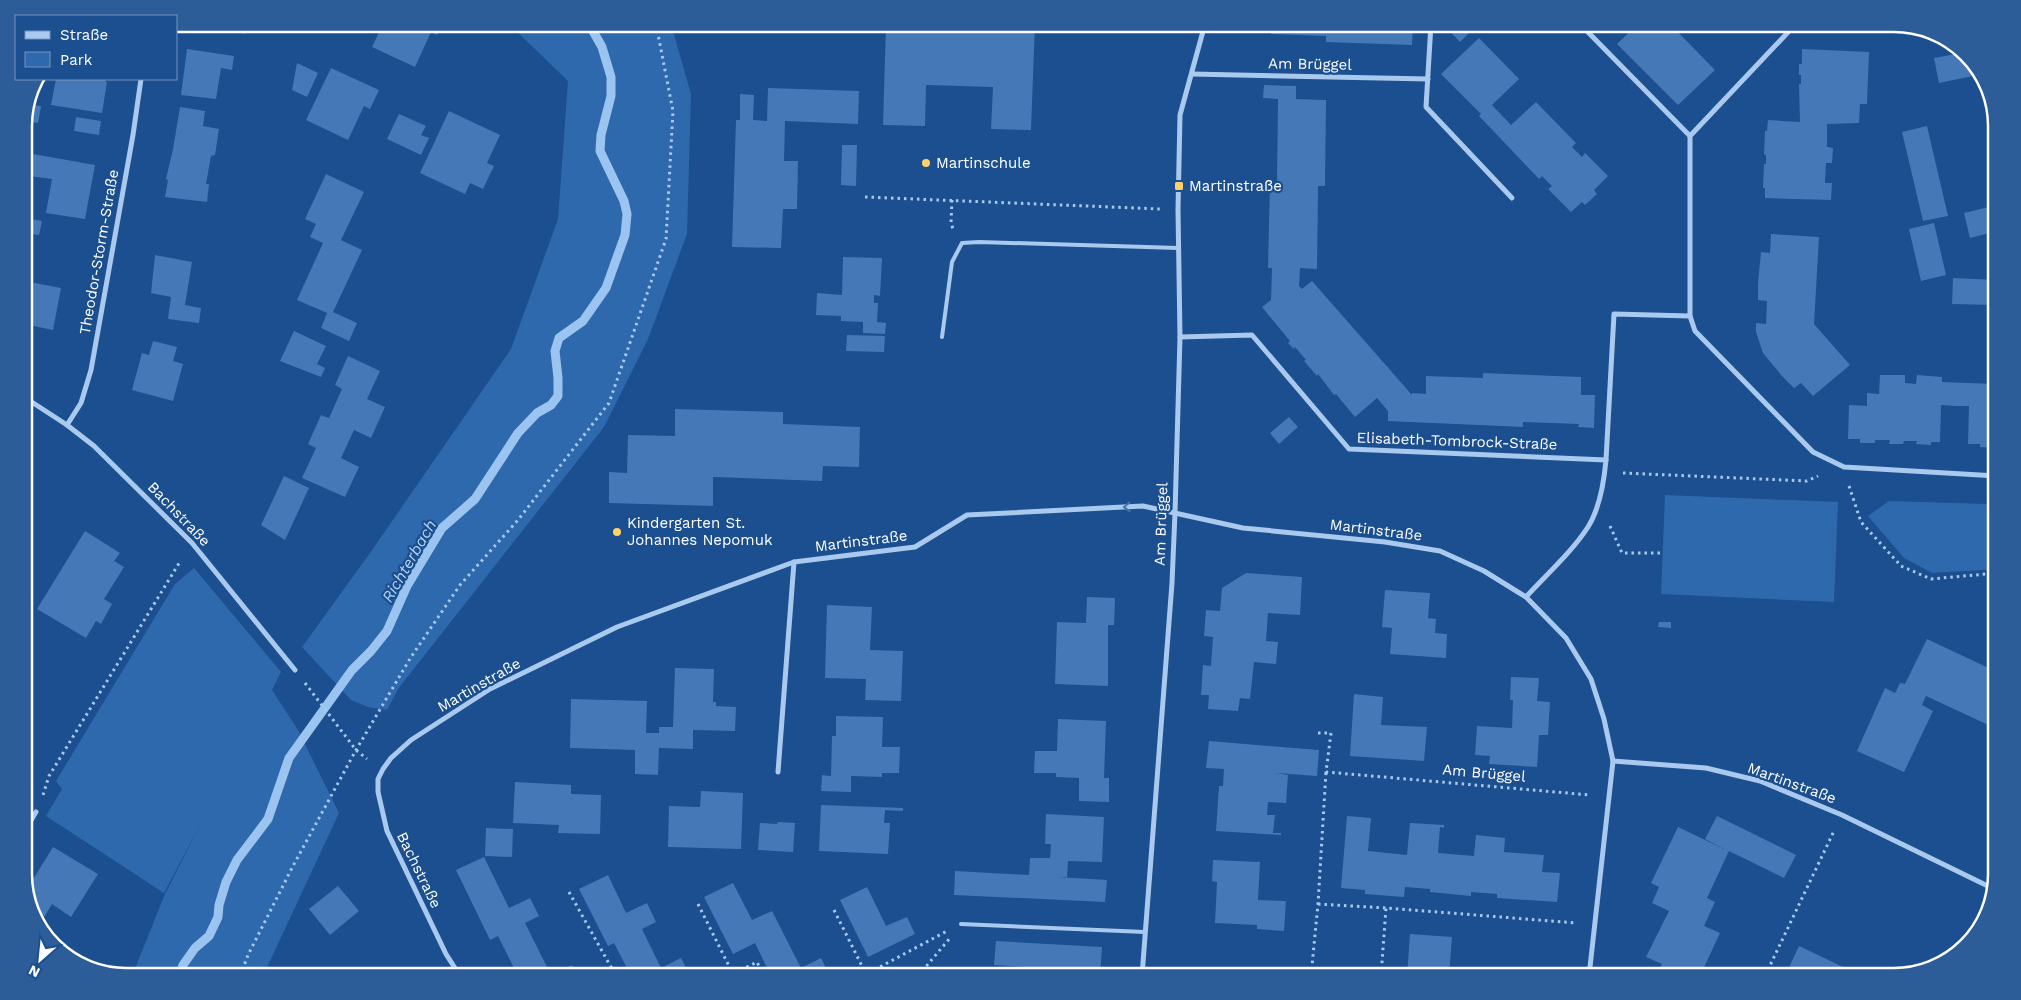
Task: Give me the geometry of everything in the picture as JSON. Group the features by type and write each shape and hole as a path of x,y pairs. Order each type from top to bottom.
{"street":[{"name":"Am Brüggel","path":"1143,968 1172,583 1180,337 1178,209 1180,115 1204,32"},
{"path":"1431,32 1426,107 1512,198"},
{"path":"1588,32 1690,136"},
{"path":"1784,32 1690,136 1690,316 1695,331 1813,452 1844,467 1988,475"},
{"name":"Am Brüggel","path":"1192,74 1428,79"},
{"name":"Theodor-Storm-Straße","path":"68,424 80,403 91,370 133,135 141,80"},
{"path":"1526,596 1568,552 1588,526 1599,500 1606,460 1614,314 1690,316"},
{"name":"Elisabeth-Tombrock-Straße","path":"1180,337 1252,335 1349,449 1606,460"},
{"name":"Bachstraße","path":"33,403 68,424 94,446 192,543 295,670"},
{"name":"Martinstraße","path":"383,768 410,740 490,689 617,627 794,562 915,547 967,515 1143,506 1243,528 1385,542 1440,552 1484,570 1526,596 1566,638 1591,679 1604,719 1613,761 1611,796 1590,968"},
{"path":"778,772 794,562"},
{"name":"Martinstraße","path":"1613,761 1706,768 1760,781 1842,815 1988,886"},
{"name":"Bachstraße","path":"383,768 378,779 378,792 387,832 446,954 455,968"},
{"path":"33,817 36,812"}],"lane":[{"path":"942,337 952,262 962,244 979,242 1178,248"},
{"path":"961,924 1145,932"}],"path":[{"path":"243,968 293,866 356,750 411,657 460,585 518,520 609,404 666,239 673,111 658,33"},
{"path":"865,196 1178,209"},
{"path":"952,200 950,223 962,244"},
{"path":"1605,472 1807,480 1844,467 1861,522 1901,566 1931,579 1988,574"},
{"path":"1599,500 1622,553 1663,553"},
{"path":"36,812 49,776 192,543"},
{"path":"318,700 356,750"},
{"path":"1312,968 1318,904 1326,772 1331,733 1318,733"},
{"name":"Am Brüggel","path":"1326,772 1611,796"},
{"name":"Martinstraße","path":"1769,968 1842,815"},
{"path":"569,892 612,968"},
{"path":"698,904 728,968"},
{"path":"1318,904 1595,924"},
{"path":"1381,968 1386,908"},
{"path":"834,910 862,968"},
{"path":"878,968 961,924"},
{"path":"925,968 961,924"},
{"path":"745,968 757,962 760,968"}],"green space":[{"path":"518,33 673,33 691,94 687,234 648,339 604,427 398,689 387,710 368,707 351,700 302,647 370,553 511,349 558,219 568,81"},
{"path":"1665,495 1838,502 1834,602 1661,594"},
{"path":"1889,501 1986,504 1988,505 1988,570 1932,573 1904,558 1868,516"},
{"path":"194,568 281,672 272,690 298,730 339,813 267,968 135,968 165,894 201,823 164,893 46,816 62,789 56,781 175,584"}],"building":[{"path":"1035,32 1031,130 991,129 993,87 926,85 925,126 883,125 886,33"},
{"path":"1271,32 1413,32 1412,45 1326,42 1326,36 1271,34"},
{"path":"1451,32 1470,32 1460,42"},
{"path":"1629,32 1678,32 1715,70 1678,105 1617,44"},
{"path":"379,33 431,33 415,67 372,47"},
{"path":"1479,38 1519,79 1492,105 1511,125 1536,102 1576,143 1572,147 1582,157 1585,153 1608,176 1594,190 1597,194 1585,205 1582,202 1571,212 1548,189 1552,186 1542,176 1539,179 1479,116 1481,114 1441,74"},
{"path":"187,49 234,56 232,70 221,68 216,99 181,95"},
{"path":"1802,49 1869,52 1867,104 1860,104 1859,123 1827,124 1827,147 1833,148 1832,163 1826,163 1825,183 1832,183 1831,200 1765,198 1765,188 1763,188 1764,164 1766,164 1766,155 1764,154 1765,131 1767,131 1768,120 1800,122 1799,84 1801,84 1801,75 1799,75 1799,64 1802,64"},
{"path":"1955,54 1974,76 1939,83 1934,58"},
{"path":"297,63 318,73 307,97 292,90"},
{"path":"331,68 379,90 370,109 364,106 348,140 306,120"},
{"path":"56,80 105,80 107,82 102,113 51,105"},
{"path":"1264,85 1296,86 1296,99 1326,100 1325,186 1318,186 1317,269 1300,268 1299,286 1302,289 1312,281 1412,395 1412,393 1426,394 1426,376 1483,378 1483,373 1581,377 1581,395 1595,395 1594,428 1578,427 1579,424 1523,422 1523,427 1388,421 1388,411 1377,398 1355,417 1336,394 1334,395 1318,374 1317,376 1304,361 1306,360 1295,347 1294,349 1288,343 1290,341 1262,307 1271,300 1272,268 1268,268 1270,182 1277,182 1278,99 1263,98"},
{"path":"768,88 859,91 858,124 785,121 784,161 798,161 797,209 783,209 781,248 732,247 736,120 740,120 740,94 754,95 753,120 767,121"},
{"path":"35,105 41,106 38,123 33,122"},
{"path":"180,107 205,111 203,126 219,129 215,155 211,156 206,184 209,184 207,202 165,197 168,180 166,179"},
{"path":"449,111 500,135 487,163 494,166 483,189 470,183 465,194 420,173"},
{"path":"399,114 426,126 421,135 429,138 421,155 387,139"},
{"path":"76,117 101,121 99,135 74,131"},
{"path":"1927,126 1948,216 1923,221 1902,132"},
{"path":"842,145 857,145 856,186 841,185"},
{"path":"33,154 95,165 85,219 46,213 52,179 33,177"},
{"path":"326,174 364,192 341,240 362,250 333,312 357,323 349,341 321,328 327,313 297,300 323,243 310,237 316,224 305,219"},
{"path":"1988,207 1988,233 1970,238 1964,213"},
{"path":"33,220 42,221 39,235 33,234"},
{"path":"1934,223 1946,275 1921,281 1909,229"},
{"path":"1771,234 1819,237 1814,324 1850,365 1813,396 1801,383 1794,388 1782,376 1763,353 1756,332 1756,323 1766,324 1767,301 1758,300 1758,283 1761,252 1770,253"},
{"path":"155,255 192,262 185,305 201,308 199,323 168,319 171,297 151,293"},
{"path":"843,257 882,258 880,296 874,295 874,303 878,303 877,322 886,323 885,334 863,333 863,322 841,321 841,316 816,315 817,293 842,295"},
{"path":"1953,278 1988,280 1988,305 1952,304"},
{"path":"33,283 61,288 53,330 33,326"},
{"path":"294,331 326,346 317,364 325,368 321,377 280,361"},
{"path":"847,335 885,336 884,352 846,351"},
{"path":"153,341 177,347 173,361 183,364 173,401 132,390 142,353 149,355"},
{"path":"348,356 380,371 367,399 385,407 371,438 354,430 341,458 359,467 345,497 302,478 316,448 308,444 321,415 329,418 342,389 335,385"},
{"path":"1880,375 1905,375 1905,383 1916,384 1917,375 1942,377 1942,382 1988,384 1988,448 1980,447 1980,444 1968,444 1969,406 1941,405 1940,442 1931,442 1931,445 1916,444 1917,441 1889,444 1890,440 1860,443 1860,439 1848,439 1849,405 1867,406 1867,393 1879,394"},
{"path":"675,409 783,412 783,424 860,427 859,467 823,466 822,481 713,477 713,506 609,503 609,472 627,473 628,435 675,436"},
{"path":"1289,417 1298,427 1279,444 1270,433"},
{"path":"284,476 309,488 285,540 261,525"},
{"path":"85,531 120,553 114,561 124,567 104,599 112,604 101,624 96,621 86,638 37,609"},
{"path":"1246,573 1302,577 1300,615 1268,613 1266,641 1278,642 1276,664 1254,662 1250,699 1240,698 1238,711 1208,709 1209,695 1201,695 1203,665 1211,666 1213,637 1204,636 1206,610 1220,611 1222,588"},
{"path":"1385,590 1430,593 1428,618 1436,619 1435,633 1447,634 1446,658 1390,654 1392,628 1382,627"},
{"path":"1087,597 1115,598 1114,625 1108,625 1108,686 1055,684 1057,622 1086,623"},
{"path":"827,605 872,607 870,650 903,651 901,701 865,700 866,679 825,678"},
{"path":"1659,622 1671,622 1671,628 1658,627"},
{"path":"1927,639 1988,668 1988,725 1926,696 1922,705 1933,711 1904,772 1857,751 1885,688 1895,693 1900,683 1905,684"},
{"path":"675,668 714,669 713,702 716,702 716,706 736,707 735,731 693,730 693,749 659,748 658,775 635,774 635,750 570,748 571,699 647,701 646,733 659,733 659,727 673,727"},
{"path":"1511,677 1539,678 1537,701 1550,702 1548,735 1539,735 1537,767 1489,764 1490,756 1475,755 1477,726 1512,728 1513,700 1510,700"},
{"path":"1354,694 1383,697 1381,725 1427,727 1424,761 1350,756"},
{"path":"836,716 883,717 882,747 900,747 899,773 882,773 882,777 851,776 851,792 821,791 822,775 831,776 832,736 836,736"},
{"path":"1058,719 1106,721 1104,778 1109,778 1109,802 1079,801 1079,778 1056,777 1056,773 1034,773 1035,751 1057,751"},
{"path":"1209,741 1319,750 1317,776 1276,773 1288,775 1286,803 1268,802 1267,815 1275,815 1273,833 1281,833 1281,835 1216,831 1219,786 1223,786 1224,769 1206,768"},
{"path":"515,782 571,785 571,794 601,795 600,834 558,833 559,825 513,823"},
{"path":"701,791 743,793 741,849 668,847 669,806 700,807"},
{"path":"821,805 903,808 903,811 885,810 884,823 890,823 888,854 819,851"},
{"path":"1046,814 1104,817 1102,862 1068,861 1067,877 1058,877 1107,880 1105,902 954,895 955,871 1029,875 1030,858 1050,858 1051,844 1045,844"},
{"path":"1347,816 1371,818 1368,851 1407,855 1410,823 1444,825 1444,828 1440,827 1438,853 1474,856 1476,835 1505,838 1504,852 1544,855 1542,872 1560,873 1557,902 1497,898 1497,894 1471,892 1471,896 1430,892 1430,889 1405,887 1404,897 1365,894 1365,890 1341,888"},
{"path":"1717,816 1796,855 1784,878 1729,851 1707,898 1715,902 1704,926 1720,933 1704,968 1660,968 1662,964 1646,957 1669,911 1652,903 1659,887 1651,883 1678,827 1726,850 1705,839"},
{"path":"778,822 795,823 793,852 758,850 760,823 777,824"},
{"path":"486,828 513,829 512,857 485,856"},
{"path":"53,847 98,874 71,917 52,904 44,918 37,904 33,880"},
{"path":"484,857 509,908 530,898 539,916 525,923 548,968 514,968 498,936 490,940 456,870"},
{"path":"1213,860 1260,862 1258,900 1286,901 1284,931 1257,929 1257,925 1215,923 1217,882 1212,881"},
{"path":"608,875 626,913 647,903 656,922 642,929 661,968 627,968 614,943 608,946 579,889"},
{"path":"733,883 752,920 772,911 801,968 767,968 755,943 733,954 704,897"},
{"path":"338,886 359,911 330,935 309,909"},
{"path":"867,887 886,926 907,917 915,934 868,957 840,900"},
{"path":"1410,934 1452,937 1450,968 1408,968"},
{"path":"996,941 1102,947 1101,968 1042,968 994,965"},
{"path":"1799,946 1845,968 1789,968"},
{"path":"681,958 686,968 661,968"},
{"path":"821,958 826,968 801,968"}],"waterway":[{"name":"Richterbach","path":"182,968 195,948 209,936 218,917 219,905 226,882 237,860 268,819 289,758 352,670 387,631 407,586 442,528 475,499 518,433 537,413 551,405 558,396 555,351 559,338 583,321 606,288 625,235 627,214 624,201 600,151 601,135 611,96 611,77 602,47 594,33"}],"place":[{"name":"Martinschule","path":"926,163"},
{"name":"Martinstraße","path":"1179,186"},
{"name":"Kindergarten St. Johannes Nepomuk","path":"617,532"}]}
